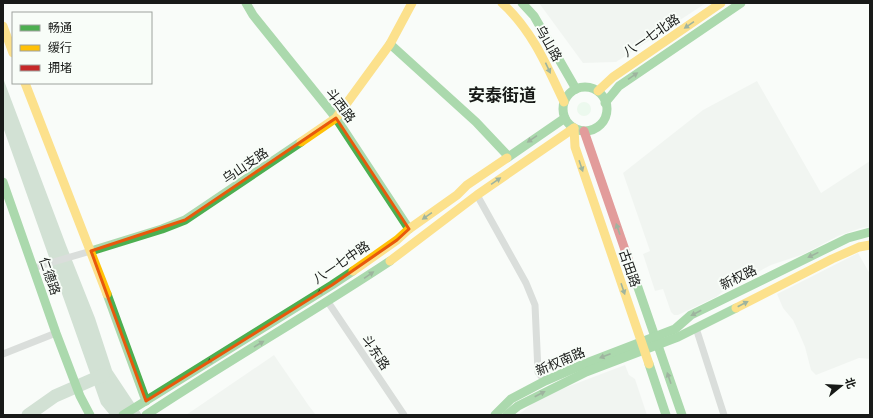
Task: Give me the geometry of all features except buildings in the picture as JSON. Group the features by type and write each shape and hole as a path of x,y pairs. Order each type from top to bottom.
{"main road":[{"name":"斗西路","path":"246,3 253,15 336,118 408,229"},
{"name":"乌山支路","path":"91,251 162,229 184,220 336,118 390,44 412,3"},
{"name":"乌山路","path":"502,3 511,10 530,34 544,58 564,102"},
{"name":"乌山路","path":"522,3 534,16 576,89"},
{"name":"八一七北路","path":"598,92 613,77 721,3"},
{"path":"605,103 619,86 741,3"},
{"path":"3,26 12,50"},
{"path":"390,44 476,122 508,156"},
{"path":"25,84 91,251 146,401"},
{"path":"587,87 598,92 602,96 605,103 606,110 602,122 591,130 584,131 574,128 565,118 563,107 564,102 576,89 587,87"},
{"name":"八一七中路","path":"123,415 332,284 398,240 408,229 508,156 565,118"},
{"name":"八一七中路","path":"146,415 156,411 199,380 328,302 396,257 477,195 574,128"},
{"name":"古田路","path":"574,128 575,148 666,415"},
{"name":"古田路","path":"584,131 682,415"},
{"name":"仁德路","path":"3,182 56,333 80,396 90,415"},
{"name":"新权路","path":"657,342 691,315 848,238 870,232"},
{"name":"新权路","path":"643,346 696,328 859,247 870,245"},
{"name":"新权南路","path":"495,415 511,399 545,381 584,364 643,346"},
{"name":"新权南路","path":"507,415 518,406 555,387 643,346"}],"street":[{"path":"477,195 526,283 535,306 538,372 545,381"},
{"name":"乌山支路","path":"33,268 91,251"},
{"name":"斗东路","path":"328,302 404,415"},
{"path":"696,328 724,415"},
{"path":"3,354 56,333"}],"highlighted area":[{"path":"336,118 409,229 397,240 332,285 146,401 91,251 185,220"}],"shaded area":[{"path":"539,3 706,3 616,62 583,63"},
{"path":"3,78 95,318 112,370 142,415 110,415 101,404 3,127"},
{"path":"757,81 821,193 870,161 870,227 861,228 838,236 804,254 771,265 726,289 716,297 678,315 674,315 671,312 663,289 655,291 643,254 650,251 623,173 703,110"},
{"path":"581,102 587,102 591,106 591,112 587,116 581,116 577,112 577,106"},
{"path":"858,253 870,274 870,359 859,358 816,375 811,370 805,347 793,320 783,308 777,294"},
{"path":"274,355 316,415 186,415"},
{"path":"625,365 629,375 635,379 647,415 518,415 537,400 551,393"}],"waterway":[{"path":"28,415 55,396 103,375"}],"traffic: fast":[{"path":"246,3 253,15 336,118 409,229"},
{"path":"522,3 534,16 576,89"},
{"path":"605,103 619,86 741,3"},
{"path":"390,44 476,122 508,156"},
{"path":"585,87 597,91 603,97 607,109 603,121 597,127 585,131 573,127 567,121 563,109 567,97 573,91 585,87"},
{"path":"507,158 565,118"},
{"path":"91,251 162,229 185,220 301,142"},
{"path":"3,182 56,333 80,396 90,415"},
{"path":"495,415 511,399 545,381 584,364 675,329 691,315 848,238 870,232"},
{"path":"146,415 390,261"},
{"path":"123,415 353,271"},
{"path":"634,276 682,415"},
{"path":"107,294 146,401"},
{"path":"507,415 518,406 586,372 678,337 736,308"},
{"path":"649,364 666,415"}],"traffic: slow":[{"path":"301,142 336,118 390,44 412,3"},
{"path":"502,3 522,25 538,49 564,102"},
{"path":"598,91 613,77 721,3"},
{"path":"3,26 12,50"},
{"path":"25,84 107,294"},
{"path":"390,261 477,195 574,128"},
{"path":"574,128 575,147 649,364"},
{"path":"353,271 457,195 467,185 507,158"},
{"path":"736,308 832,259 859,247 870,245"}],"traffic: jam":[{"path":"584,131 634,276"}],"district":[{"name":"安泰街道","path":"502,95"}]}
